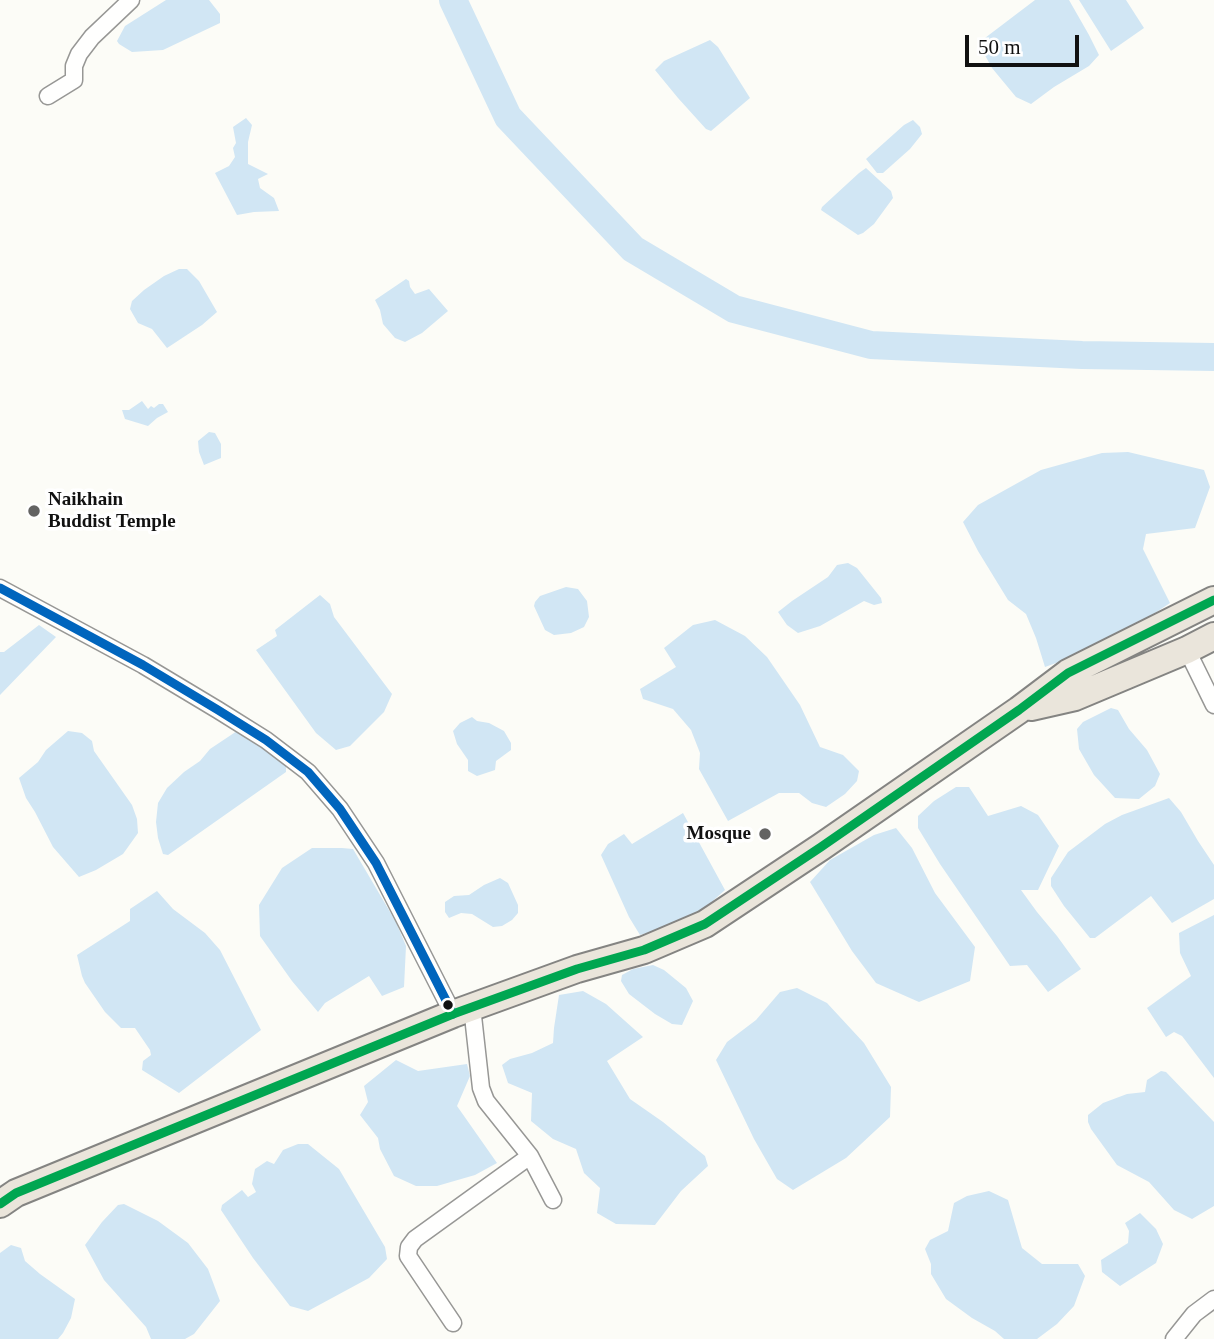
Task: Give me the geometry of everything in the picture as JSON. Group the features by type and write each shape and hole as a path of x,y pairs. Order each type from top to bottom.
{"highway":[{"path":"0,1204 16,1193 463,1010 577,969 645,950 705,924 1020,710 1068,673 1214,600"},
{"path":"1020,710 1074,697 1214,636"}],"street":[{"path":"48,96 74,80 74,66 79,54 92,37 131,0"},
{"path":"0,588 218,710 266,740 308,772 340,809 376,863 463,1010 486,1101 530,1156 553,1200"},
{"path":"1187,650 1214,705"},
{"path":"453,1323 408,1256 409,1247 415,1239 530,1156"},
{"path":"1174,1339 1194,1314 1214,1299"}],"water":[{"path":"166,0 209,0 220,14 220,23 163,50 132,52 119,44 117,41 125,26"},
{"path":"1035,0 1069,0 1099,55 1089,66 1031,104 1016,97 992,68 981,48 981,41"},
{"path":"1079,0 1126,0 1144,28 1111,51"},
{"path":"710,40 718,47 750,98 711,131 706,129 655,70 664,61"},
{"path":"246,118 252,125 248,142 248,164 268,174 258,179 260,188 274,198 279,211 237,215 215,173 229,166 235,157 233,127"},
{"path":"913,120 920,127 922,134 910,149 883,173 877,173 866,159"},
{"path":"866,168 891,191 893,198 874,224 858,235 821,210"},
{"path":"179,269 187,269 199,281 217,312 167,348 152,329 138,323 130,309 132,301 144,290"},
{"path":"406,279 415,294 429,289 448,311 422,333 405,342 395,338 383,324 375,300"},
{"path":"142,401 148,409 163,404 168,412 148,426 125,419 122,410 129,410"},
{"path":"209,432 215,433 221,444 221,458 204,465 198,441"},
{"path":"1128,452 1204,470 1210,487 1195,528 1146,534 1143,549 1170,603 1081,654 1045,667 1026,614 1008,600 963,522 978,505 1041,470 1102,453"},
{"path":"848,563 857,568 882,603 874,605 864,601 820,626 798,633 787,625 778,612 828,577 837,565"},
{"path":"566,587 578,589 587,601 589,617 584,627 571,633 554,635 545,630 534,606 535,602 540,596"},
{"path":"320,595 330,604 334,617 392,694 384,712 350,746 336,750 316,733 256,650 277,636 275,630"},
{"path":"715,620 745,636 767,657 800,705 820,747 843,755 859,771 857,781 845,794 826,807 812,803 799,793 779,793 728,821 699,769 700,753 691,730 673,709 643,699 640,689 676,667 664,648 693,625"},
{"path":"39,625 56,637 0,695 0,652 4,652"},
{"path":"1111,708 1118,710 1129,729 1147,750 1160,774 1155,786 1139,799 1115,798 1094,775 1079,749 1077,729 1083,722"},
{"path":"472,717 504,731 511,743 511,750 496,761 495,770 477,776 468,771 468,760 457,744 453,731 460,723"},
{"path":"240,729 286,766 286,772 168,855 163,854 156,822 158,803 167,788 200,761 210,749"},
{"path":"68,731 82,733 92,741 94,751 132,805 137,819 138,833 123,854 79,877 53,847 26,798 19,778"},
{"path":"956,787 969,787 988,816 1021,806 1038,815 1059,846 1038,890 1021,890 1081,969 1048,992 1027,965 1010,966 918,828 918,816 934,801"},
{"path":"1169,798 1181,812 1214,865 1214,899 1172,923 1151,896 1095,938 1090,938 1051,886 1051,878 1068,852 1105,824"},
{"path":"683,813 725,890 706,907 668,927 640,935 601,855 608,844 624,834 632,844"},
{"path":"896,828 912,848 935,893 975,947 970,981 919,1002 876,983 852,951 810,882 830,860 874,835"},
{"path":"312,848 353,849 396,922 406,946 404,987 382,996 369,976 325,1003 318,1012 260,936 259,905 282,868"},
{"path":"500,878 508,883 518,905 518,913 512,920 502,926 493,927 472,914 461,913 449,918 445,912 445,902 454,896 469,895"},
{"path":"157,891 173,909 205,933 220,950 261,1030 179,1093 142,1070 143,1061 151,1055 150,1050 135,1028 121,1028 105,1012 85,983 77,955 130,921 130,909"},
{"path":"1214,915 1214,1078 1182,1036 1174,1032 1166,1037 1147,1008 1191,976 1180,953 1179,933"},
{"path":"653,965 664,970 686,988 693,1001 682,1025 672,1024 655,1014 629,994 621,981 622,975 633,969"},
{"path":"797,988 827,1003 864,1043 891,1087 890,1117 846,1158 793,1190 777,1179 754,1139 716,1060 727,1042 756,1020 780,992"},
{"path":"583,991 606,1004 643,1037 607,1061 630,1099 705,1156 708,1166 681,1191 655,1225 616,1224 597,1213 600,1188 584,1173 576,1149 553,1139 531,1121 532,1093 508,1083 502,1065 510,1059 553,1043 559,995"},
{"path":"396,1060 418,1071 467,1064 470,1076 457,1106 497,1163 475,1175 437,1186 416,1186 394,1176 380,1149 378,1138 360,1115 368,1102 364,1086"},
{"path":"1161,1071 1166,1072 1214,1122 1214,1206 1192,1219 1174,1210 1149,1182 1117,1165 1088,1122 1088,1115 1103,1103 1127,1094 1145,1092 1147,1080"},
{"path":"298,1144 308,1144 339,1169 385,1247 387,1259 369,1278 308,1311 290,1306 221,1210 222,1205 242,1190 248,1197 256,1192 252,1184 255,1169 267,1161 274,1164 283,1150"},
{"path":"989,1191 1008,1200 1022,1248 1042,1264 1078,1264 1085,1276 1074,1306 1057,1324 1037,1339 1004,1339 946,1299 931,1274 931,1264 925,1249 930,1240 948,1231 954,1203 967,1196"},
{"path":"124,1204 158,1221 188,1243 208,1269 220,1301 194,1334 185,1339 151,1339 146,1327 104,1280 85,1245 118,1205"},
{"path":"1140,1213 1156,1229 1163,1244 1156,1263 1120,1286 1102,1272 1101,1260 1128,1243 1129,1231 1125,1223"},
{"path":"11,1245 21,1248 25,1261 75,1299 71,1318 58,1339 0,1339 0,1253"}],"waterway":[{"path":"453,0 508,117 633,249 734,309 871,345 1082,355 1214,357"}],"transit line":[{"path":"0,588 143,665 266,740 308,772 340,809 376,863 453,1014"},
{"path":"0,1204 16,1193 453,1014 577,969 644,950 705,924 821,847 1068,673 1214,600"}],"place":[{"name":"Naikhain Buddist Temple","path":"34,511"},
{"name":"Mosque","path":"765,834"}]}
